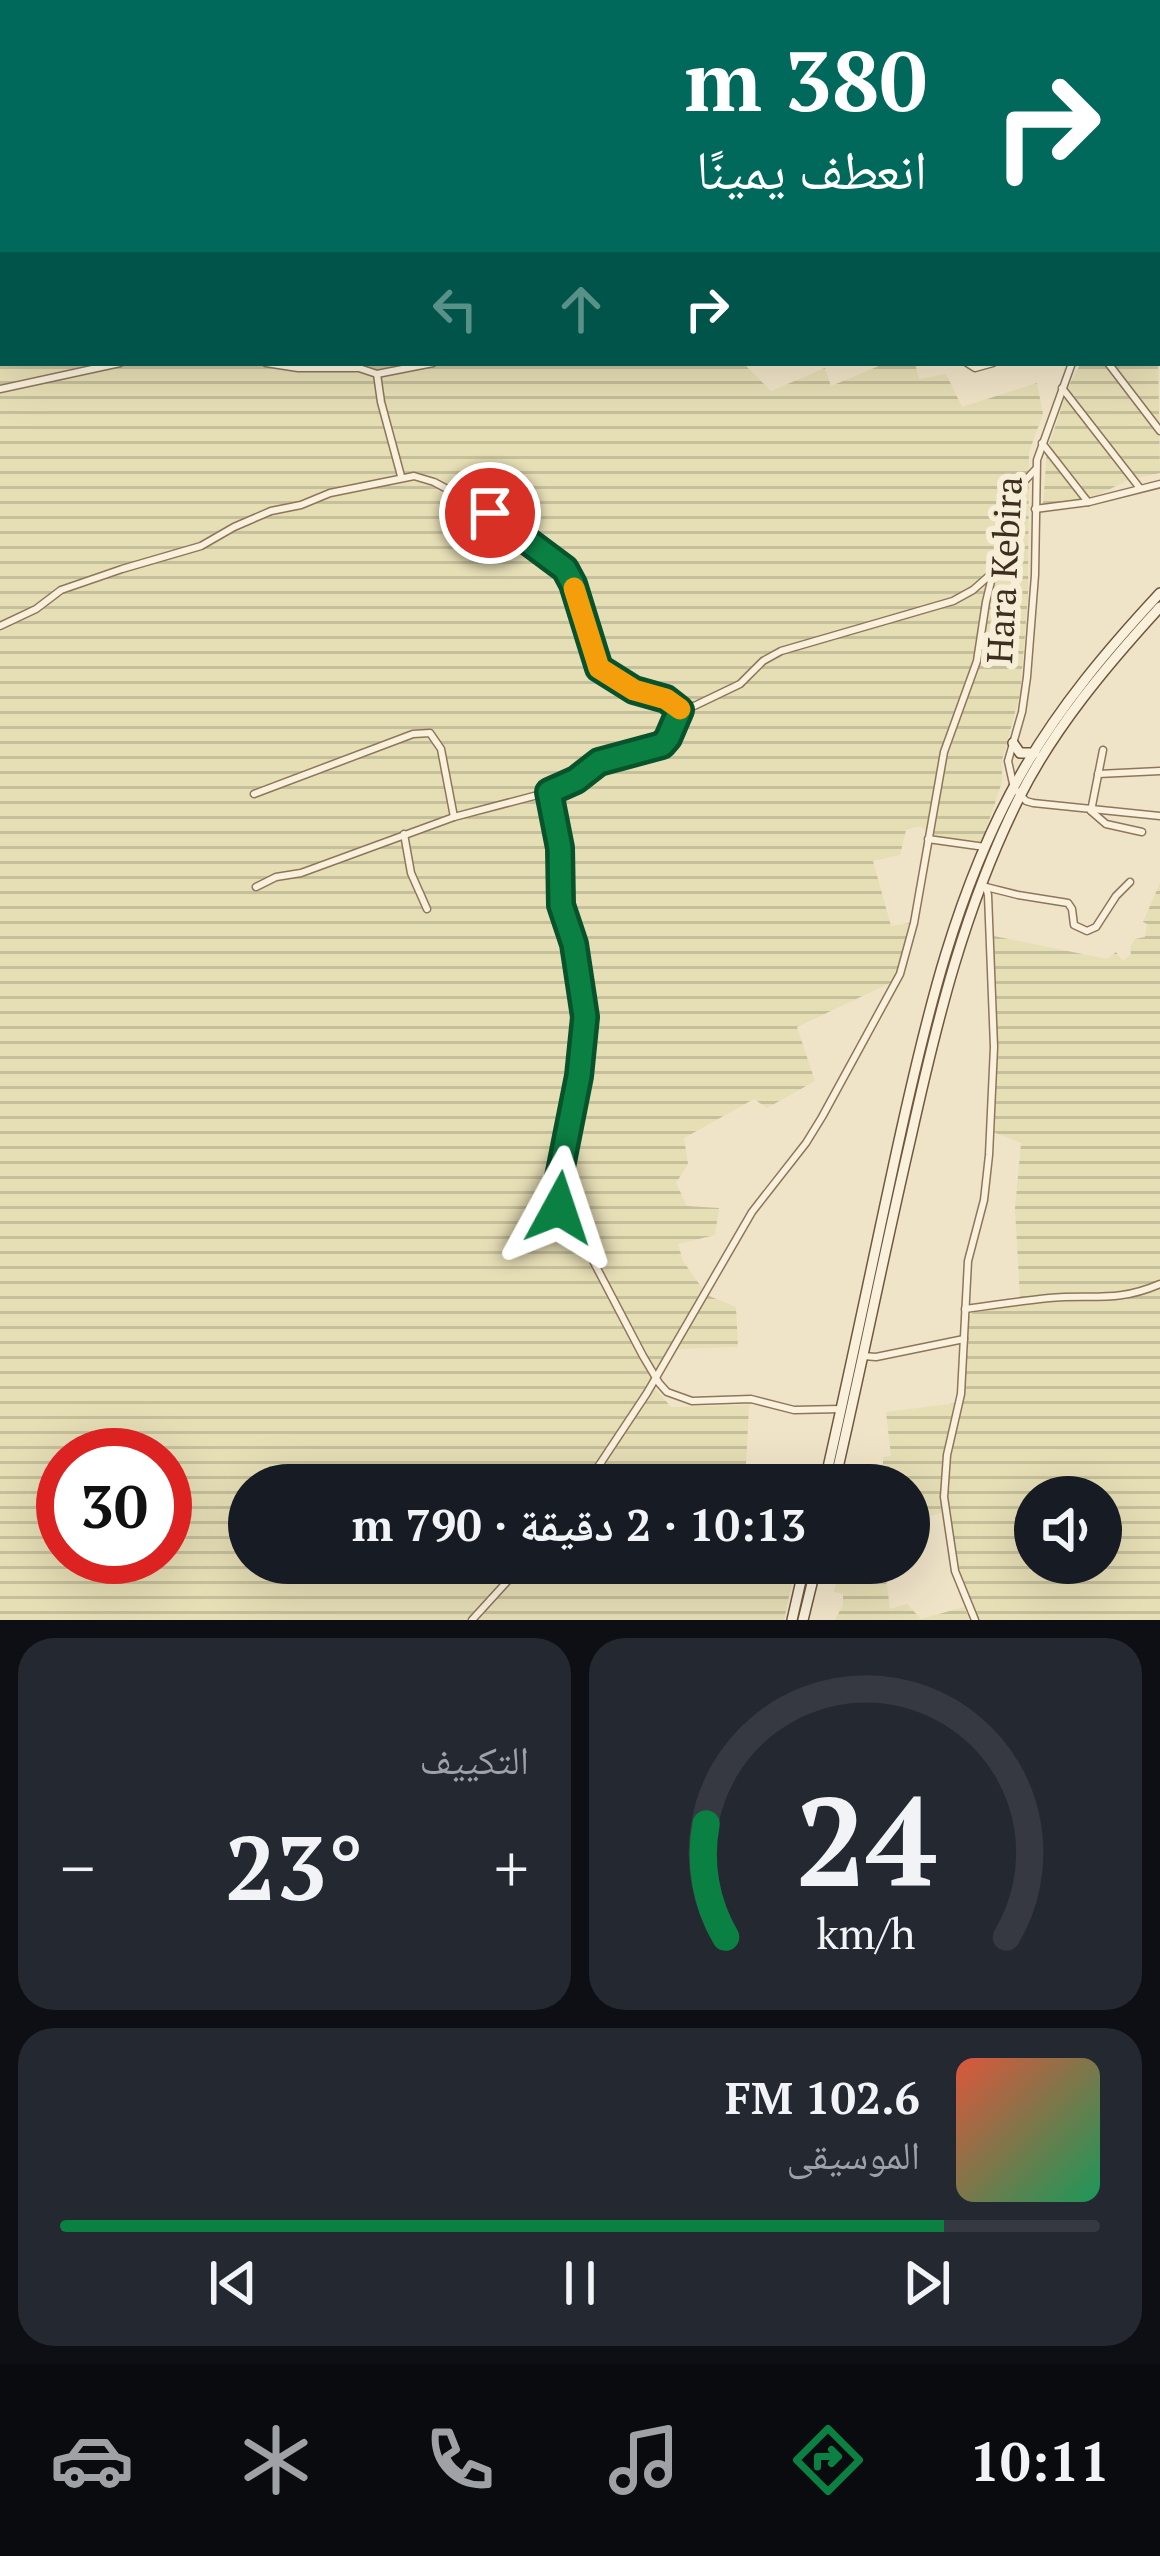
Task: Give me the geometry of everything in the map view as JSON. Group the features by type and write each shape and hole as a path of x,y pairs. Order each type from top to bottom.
{"main road":[{"path":"978,886 986,847 1035,753 1160,593"},
{"path":"1026,775 1090,680 1160,608"},
{"path":"1013,743 1020,753 1035,753"},
{"path":"838,1464 943,960 1017,792"},
{"path":"829,1464 859,1354"},
{"path":"792,1620 801,1584"},
{"path":"803,1620 812,1584"}],"street":[{"path":"0,389 106,366"},
{"path":"285,366 358,368 377,374 418,366"},
{"name":"Hara Kebira","path":"1026,775 1013,755 1013,743 1027,677 1035,575 1035,470 1071,366"},
{"path":"1110,366 1160,431"},
{"path":"377,374 401,477"},
{"path":"1062,388 1139,488"},
{"path":"1042,443 1088,502"},
{"path":"600,1464 752,1212 822,1117 900,974 944,752 976,661 1014,497 1035,470"},
{"path":"0,626 70,586 201,546 263,513 401,477 442,485 549,555 573,584 599,668 680,710 740,684 781,651 953,601 994,571"},
{"path":"1035,509 1160,484"},
{"path":"256,887 404,834 549,792 576,780 599,762 662,745 680,710"},
{"path":"254,794 412,734 430,733 441,748 454,818"},
{"path":"1013,743 1008,767 1017,792 1033,803 1160,816"},
{"path":"1091,811 1103,750"},
{"path":"1098,774 1160,771"},
{"path":"549,792 560,848 561,905 574,944 585,1017 579,1076 557,1187 559,1208 602,1275 662,1388 692,1401 751,1399 794,1410 841,1409"},
{"path":"1091,811 1106,824 1142,832"},
{"path":"404,834 412,873 427,909"},
{"path":"928,839 986,847"},
{"path":"978,886 1068,903 1074,925 1087,932 1130,882"},
{"path":"975,1620 955,1571 944,1497 961,1394 968,1262 984,1200 994,1076 990,916 978,886"},
{"path":"965,1309 1054,1298 1117,1298 1160,1283"},
{"path":"859,1354 876,1357 964,1339"},
{"path":"648,1390 662,1388"},
{"path":"472,1620 505,1584"}],"shaded area":[{"path":"0,366 746,366 771,391 825,368 831,386 879,366 916,366 919,379 946,374 962,407 1037,383 1043,414 1029,452 1028,597 1020,694 1002,761 1002,782 981,844 936,839 920,826 906,830 900,855 873,861 891,926 910,923 903,958 890,983 797,1027 815,1081 767,1108 754,1099 684,1138 688,1164 676,1183 687,1206 719,1208 715,1235 678,1244 683,1261 707,1295 736,1307 738,1347 675,1349 653,1386 671,1407 749,1405 746,1464 228,1464 228,1584 792,1584 784,1620 0,1620"},
{"path":"1079,366 1158,366 1160,473 1128,480 1092,498 1043,505 1047,450"},
{"path":"1160,883 1160,1620 978,1620 957,1568 947,1488 950,1457 965,1388 969,1316 1020,1298 1015,1209 1021,1143 993,1132 994,936 1107,959 1116,952 1123,961 1131,954 1135,939 1145,937 1147,924 1143,922"},
{"path":"957,1403 941,1483 941,1513 930,1516 930,1464 883,1464 883,1457 891,1456 886,1412"},
{"path":"836,1584 887,1584 890,1609 907,1604 921,1619 964,1607 970,1620 835,1620 843,1594 834,1592"}],"slow traffic":[{"path":"574,588 599,668 634,690 666,699 680,709"}],"route":[{"path":"490,513 565,569 599,668 680,710 662,745 599,762 576,780 549,792 560,848 561,905 574,944 585,1017 579,1076 557,1187 559,1208"}]}
